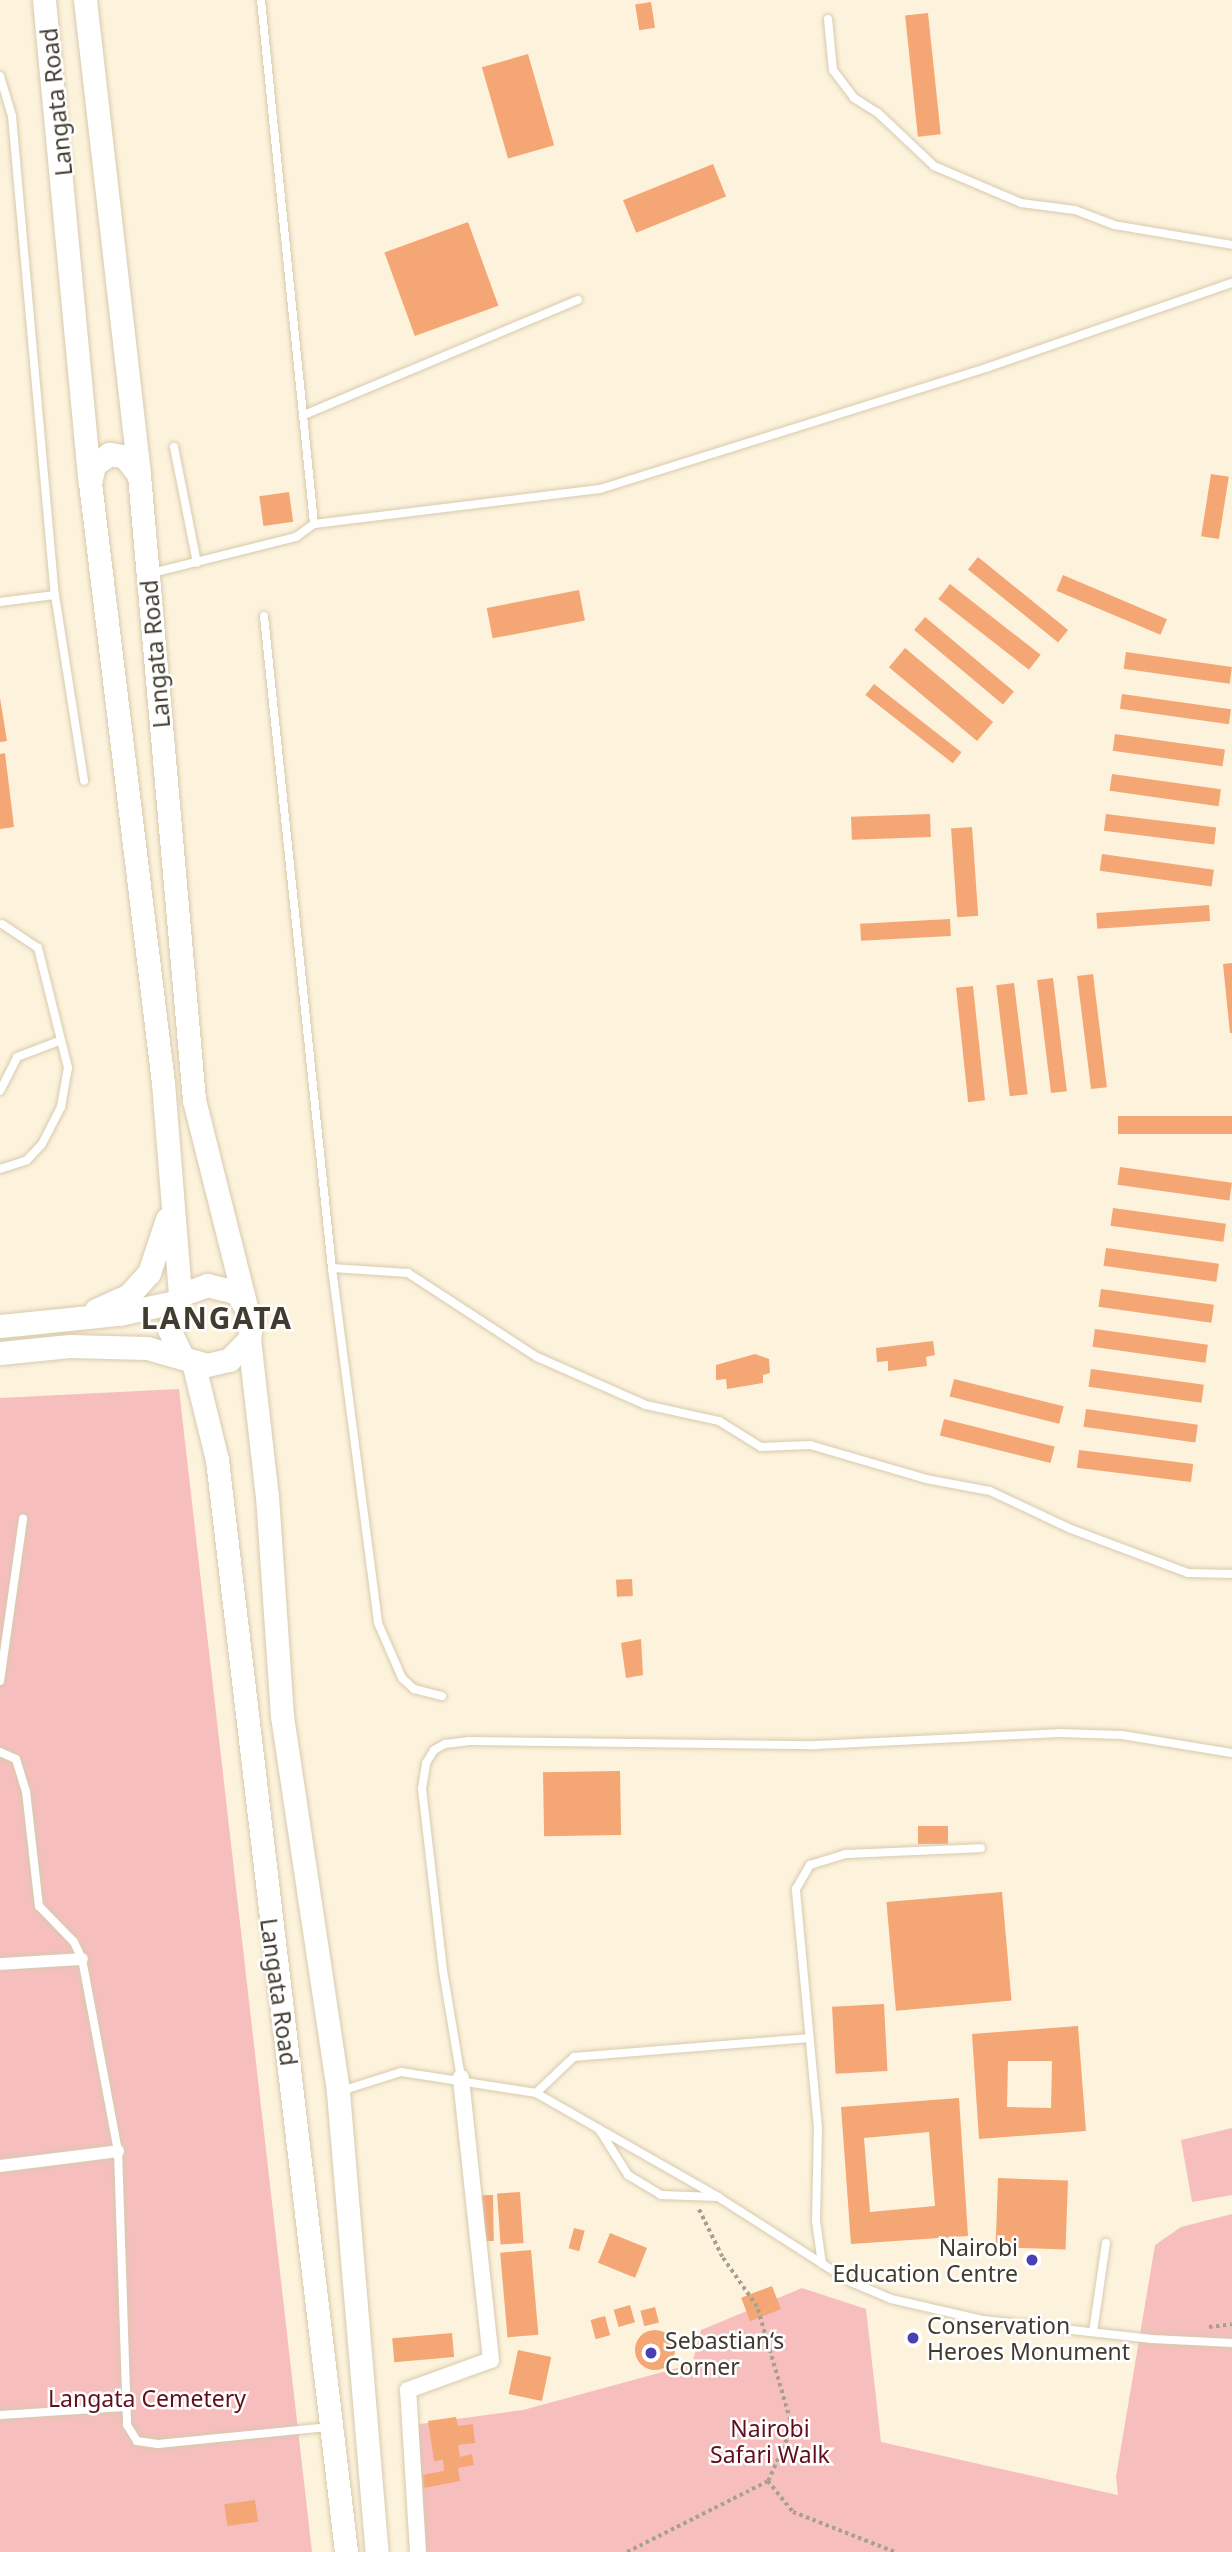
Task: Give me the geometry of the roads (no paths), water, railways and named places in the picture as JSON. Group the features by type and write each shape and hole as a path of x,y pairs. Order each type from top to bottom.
{"main road":[{"name":"Langata Road","path":"44,0 90,483 163,1083 178,1298"},
{"name":"Langata Road","path":"85,0 139,475 194,1100 245,1303"},
{"path":"90,483 94,465 109,454 124,456 139,475"},
{"path":"85,1315 129,1295 149,1273 170,1206"},
{"path":"0,1326 85,1315 119,1314 178,1298 193,1287 222,1286 245,1303 252,1318 249,1339 229,1360 207,1366 147,1348 70,1346 0,1353"},
{"path":"178,1298 169,1329 188,1359"},
{"name":"Langata Road","path":"249,1339 267,1496 282,1716 338,2092 377,2552"},
{"name":"Langata Road","path":"188,1359 212,1431 346,2552"}],"street":[{"path":"0,1964 82,1959"},
{"path":"418,2552 408,2390 491,2360 461,2078"},
{"path":"0,2166 118,2151"}],"lane":[{"path":"261,0 314,524"},
{"path":"828,19 833,70 854,98 878,113 934,166 1021,203 1075,210 1114,225 1232,245"},
{"path":"0,76 12,116 55,595 84,781"},
{"path":"147,575 296,537 314,524 600,489 989,367 1232,284"},
{"path":"304,415 578,300"},
{"path":"174,447 197,563"},
{"path":"0,602 55,595"},
{"path":"264,616 332,1268 378,1623 402,1678 414,1689 442,1696"},
{"path":"0,1169 27,1160 42,1144 61,1107 68,1068 59,1041 38,948 2,925"},
{"path":"0,1091 17,1057 59,1041"},
{"path":"332,1268 408,1273 537,1357 646,1405 719,1421 761,1447 810,1445 926,1479 990,1491 1071,1529 1188,1573 1232,1574"},
{"path":"0,1681 23,1519"},
{"path":"461,2078 443,1970 422,1789 426,1763 434,1749 445,1744 468,1741 816,1745 1059,1733 1122,1735 1232,1753"},
{"path":"0,1752 16,1759 26,1791 39,1906 74,1942 82,1959 118,2151 127,2425 137,2441 158,2444 330,2427"},
{"path":"822,2264 816,2221 818,2128 796,1889 810,1865 845,1854 981,1848"},
{"path":"536,2093 573,2057 809,2038"},
{"path":"338,2092 401,2072 461,2078 536,2093 718,2197 822,2264 891,2299 935,2311 1093,2332 1232,2343"},
{"path":"597,2127 628,2175 661,2195 694,2200 718,2197"},
{"path":"1093,2332 1106,2243"},
{"path":"0,2415 125,2407"}],"place":[{"name":"Nairobi Education Centre","path":"1032,2260"},
{"name":"Conservation Heroes Monument","path":"913,2338"},
{"name":"Sebastian‘s Corner","path":"651,2353"}],"district":[{"name":"LANGATA","path":"217,1318"}],"park label":[{"name":"Langata Cemetery","path":"147,2398"},
{"name":"Nairobi Safari Walk","path":"770,2441"}]}
